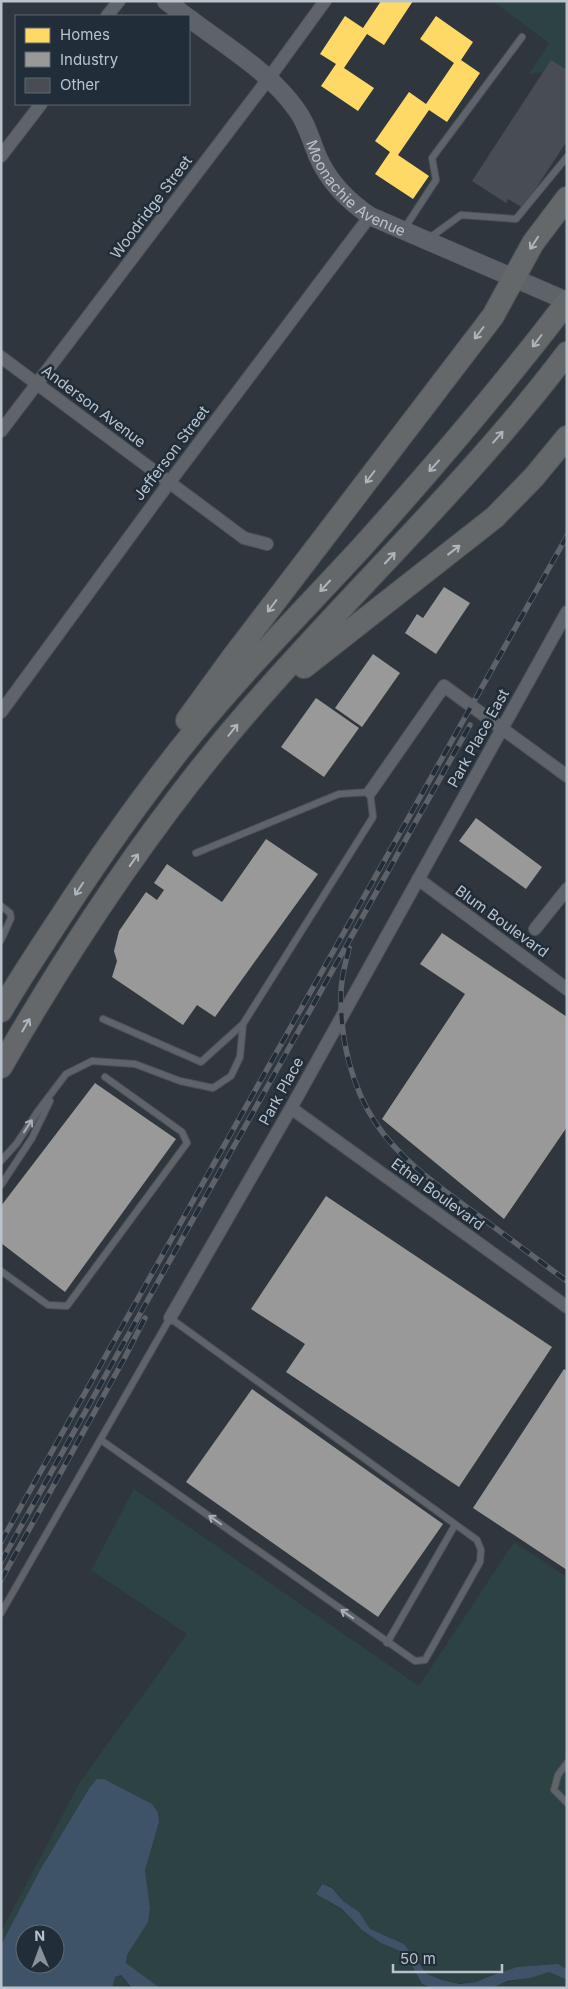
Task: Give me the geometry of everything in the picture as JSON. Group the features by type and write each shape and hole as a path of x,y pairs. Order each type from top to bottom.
{"highway":[{"path":"1,1011 178,732 232,658 493,316 533,243 567,198"},
{"path":"95,864 194,732 279,634 360,549 438,461 513,372 567,301"},
{"path":"1,1067 38,1003 173,805 250,709 439,504 540,389 567,353"},
{"path":"250,709 462,544 513,500 567,437"}],"main road":[{"name":"Moonachie Avenue","path":"166,1 184,15"},
{"name":"Moonachie Avenue","path":"190,19 269,78 296,108 305,124 318,158 329,176 343,194 370,216 567,301"}],"street":[{"path":"108,15 119,1"},
{"name":"Woodridge Street","path":"1,431 269,78 325,1"},
{"path":"1,156 40,105"},
{"name":"Jefferson Street","path":"1,712 169,483 370,216"},
{"name":"Anderson Avenue","path":"1,357 244,538 267,544"},
{"name":"Park Place East","path":"418,880 567,612"},
{"path":"370,792 444,686 567,776"},
{"name":"Blum Boulevard","path":"418,880 567,990"},
{"name":"Park Place","path":"170,1318 418,880"},
{"path":"535,929 567,889"},
{"name":"Ethel Boulevard","path":"290,1108 567,1306"}],"lane":[{"path":"404,230 436,180 432,158 522,37"},
{"path":"427,240 461,215 516,219 567,157"},
{"path":"103,1019 201,1062 243,1024 373,817 370,792 339,794 196,853"},
{"path":"1,906 10,914 11,918 1,940"},
{"path":"1,1161 17,1143 66,1074 92,1062 135,1064 180,1081 214,1088 232,1076 240,1057 243,1024"},
{"path":"1,1271 48,1305 67,1306 187,1143 182,1132 105,1077"},
{"path":"1,1185 32,1138 55,1090"},
{"path":"1,1613 170,1318 477,1540 481,1550 480,1562 425,1660 416,1661 101,1440"},
{"path":"387,1642 455,1525"},
{"path":"567,1763 558,1775 554,1790 567,1803"}],"green space":[{"path":"492,1 562,1 567,4 567,70 529,74 549,43"},
{"path":"134,1489 419,1686 514,1542 567,1577 567,1969 558,1964 517,1967 490,1975 476,1982 460,1983 442,1980 427,1974 404,1944 370,1929 359,1912 343,1901 332,1887 321,1884 316,1894 342,1910 362,1930 381,1943 405,1953 422,1984 432,1988 160,1988 126,1963 127,1955 148,1922 150,1908 145,1870 159,1822 159,1812 152,1804 104,1779 97,1779 90,1787 40,1870 1,1945 1,1932 80,1782 187,1634 91,1570"},
{"path":"549,1972 567,1980 567,1988 493,1988 507,1983"},
{"path":"121,1976 131,1988 112,1988 115,1977"}],"water":[{"path":"97,1779 104,1779 152,1804 158,1812 159,1822 145,1870 150,1908 148,1922 127,1955 126,1963 160,1988 132,1988 121,1975 115,1977 112,1988 1,1988 1,1945 40,1870 90,1787"},
{"path":"322,1884 332,1888 343,1901 359,1912 370,1929 404,1944 427,1974 442,1980 460,1984 476,1982 517,1967 558,1964 567,1969 567,1980 549,1972 530,1978 507,1981 493,1988 433,1988 422,1984 405,1953 381,1943 362,1930 342,1909 316,1894"}],"building: Homes":[{"path":"381,1 413,1 384,45 367,34 344,68 374,88 358,111 321,86 336,64 320,54 345,16 363,28"},
{"path":"436,16 473,42 461,60 480,73 447,122 429,110 398,155 429,176 413,199 375,174 390,152 375,141 409,92 426,104 454,63 420,39"}],"building: Industry":[{"path":"444,587 470,603 436,654 405,633 417,614 423,618"},
{"path":"373,654 400,673 362,727 335,708"},
{"path":"316,698 359,728 324,777 281,747"},
{"path":"476,818 542,867 526,889 459,841"},
{"path":"266,839 318,874 215,1017 197,1005 183,1025 112,977 117,961 114,951 119,931 146,892 157,900 164,890 154,883 167,864 222,902"},
{"path":"442,933 567,1017 567,1127 504,1219 382,1119 465,994 420,964"},
{"path":"95,1083 176,1139 65,1292 1,1243 1,1206"},
{"path":"326,1196 552,1347 459,1487 286,1372 305,1344 251,1309"},
{"path":"564,1369 567,1371 567,1570 473,1508"},
{"path":"252,1389 443,1524 378,1617 186,1482"}],"building: Other":[{"path":"551,60 567,70 567,141 523,208 508,199 506,203 472,181"}],"railway":[{"path":"1,1542 567,536"},
{"path":"1,1562 470,725"},
{"path":"349,948 341,987 343,1032 354,1079 375,1122 407,1160 420,1171 567,1281"},
{"path":"1,1580 145,1318"}]}
